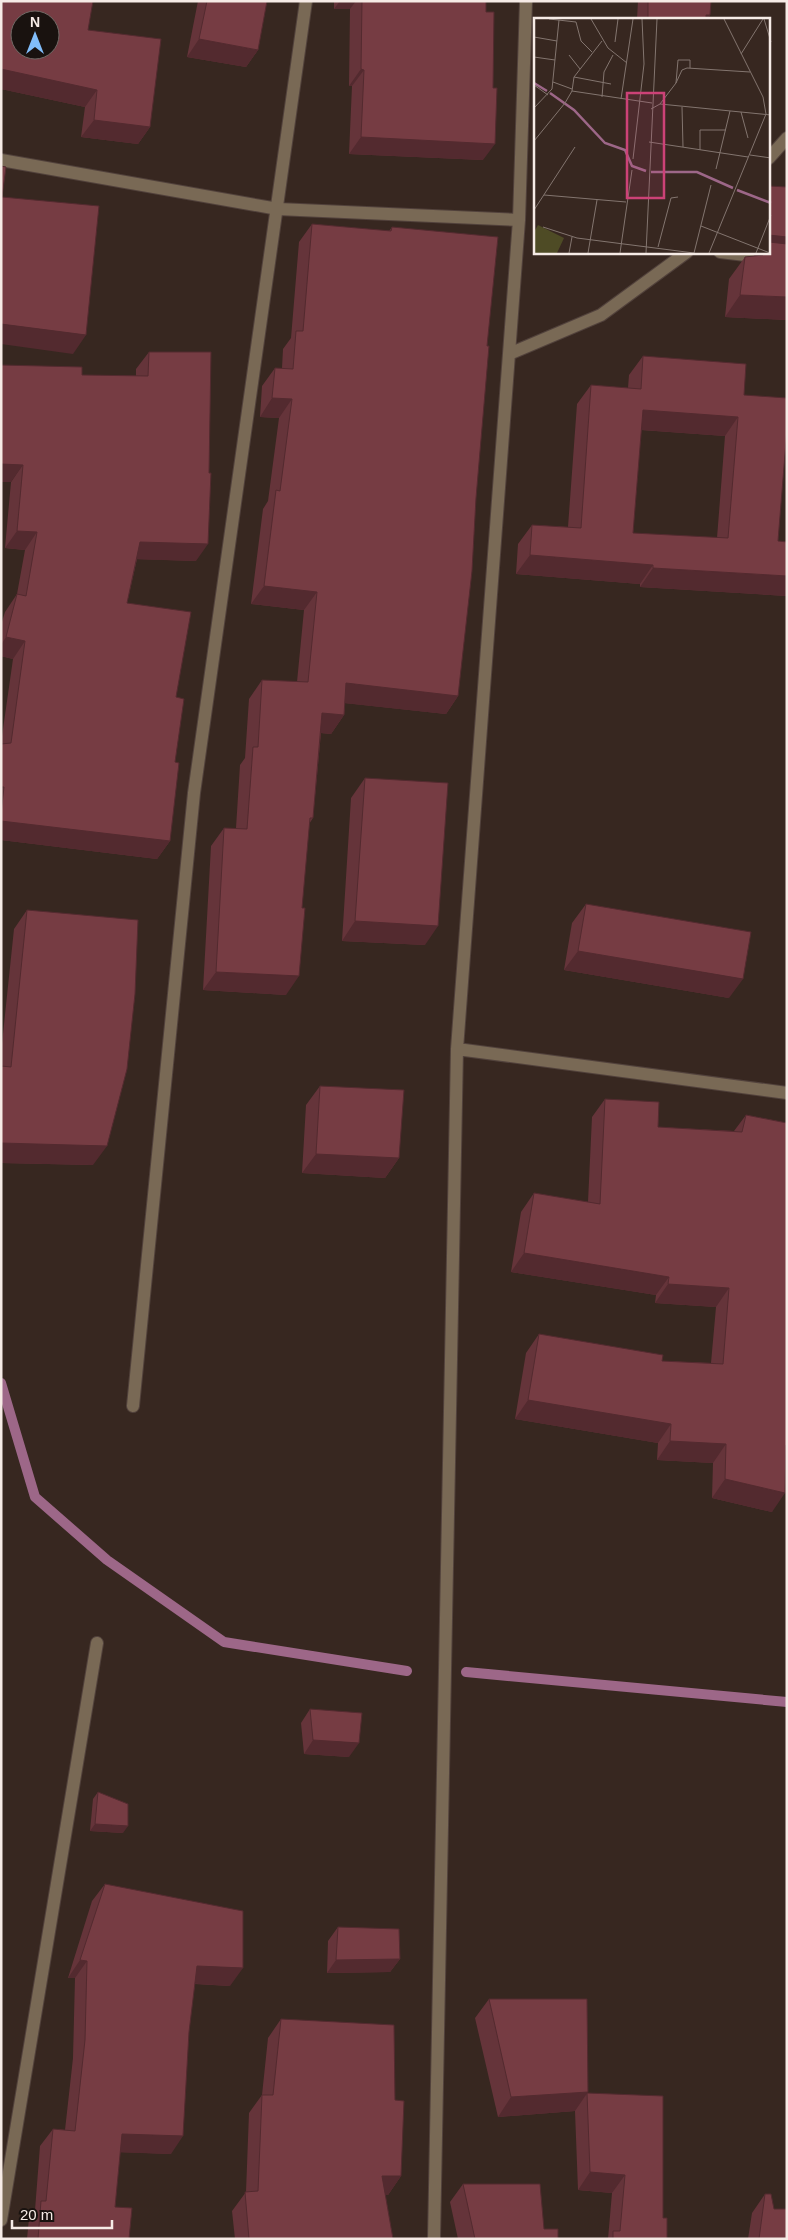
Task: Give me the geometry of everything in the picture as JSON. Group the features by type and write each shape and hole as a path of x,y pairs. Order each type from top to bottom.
{"street":[{"path":"133,1406 194,793 306,1"},
{"path":"434,2239 456,1050 520,220 526,1"},
{"path":"770,157 787,138"},
{"path":"1,160 278,209 520,220"},
{"path":"509,354 601,315 684,254"},
{"path":"737,254 787,260"},
{"path":"456,1050 787,1093"},
{"path":"1,2220 97,1643"}],"building":[{"path":"1,1 93,1 88,30 161,39 150,127 94,120 97,90 1,69"},
{"path":"207,1 267,1 258,50 199,39"},
{"path":"362,1 486,1 486,12 494,12 493,88 497,88 495,144 361,137 364,70 361,69"},
{"path":"648,1 711,1 710,15 706,15 706,18 648,18"},
{"path":"1,166 6,167 2,197 99,206 86,335 1,324"},
{"path":"770,186 787,187 787,237 770,235"},
{"path":"312,224 391,231 392,227 498,237 487,346 489,346 476,498 472,571 458,696 346,683 344,715 322,713 313,818 310,818 302,908 305,908 299,976 216,972 224,828 247,829 253,747 258,747 262,680 308,682 317,592 264,586 276,490 280,491 292,399 272,398 275,368 293,369 296,331 303,331"},
{"path":"770,242 787,244 787,297 740,295 745,257 770,254"},
{"path":"149,352 211,352 209,473 211,473 208,544 140,542 127,603 191,612 176,697 184,699 175,762 179,763 170,841 1,821 4,787 1,787 1,744 11,743 25,641 6,637 17,594 26,596 37,532 17,531 23,465 1,464 1,365 82,367 82,375 148,376"},
{"path":"643,356 746,364 744,395 787,398 787,429 778,541 787,542 787,576 653,568 653,565 530,555 532,525 581,528 591,385 641,389","holes":["643,410 738,417 728,538 633,533"]},
{"path":"365,778 448,783 438,926 355,921"},
{"path":"586,904 751,932 743,979 578,951"},
{"path":"27,910 138,920 135,994 127,1069 107,1146 1,1143 1,1066 11,1067"},
{"path":"320,1086 404,1090 399,1158 316,1154"},
{"path":"605,1099 659,1102 658,1127 742,1132 746,1115 787,1123 787,1445 785,1493 725,1479 726,1444 670,1441 671,1424 528,1400 539,1334 663,1355 662,1361 723,1364 729,1288 668,1284 669,1277 524,1253 534,1193 600,1204"},
{"path":"310,1709 362,1713 359,1743 313,1740"},
{"path":"98,1792 128,1804 128,1826 95,1824"},
{"path":"105,1884 243,1911 243,1968 197,1966 189,2032 183,2136 122,2134 115,2207 132,2208 129,2239 38,2239 41,2201 46,2201 53,2129 75,2131 85,2040 87,1961 80,1960"},
{"path":"338,1927 399,1929 400,1959 336,1960"},
{"path":"489,1999 587,1999 588,2092 511,2097"},
{"path":"281,2019 394,2025 395,2100 404,2101 401,2176 382,2176 393,2239 249,2239 245,2192 258,2191 262,2095 273,2095"},
{"path":"587,2093 663,2096 663,2218 667,2218 667,2239 613,2239 613,2231 620,2231 625,2175 590,2172"},
{"path":"463,2184 540,2184 544,2229 558,2229 558,2239 475,2239"},
{"path":"765,2194 771,2194 774,2209 787,2209 787,2239 759,2239"}],"waterway":[{"path":"1,1383 35,1497 107,1560 224,1642 407,1671"},
{"path":"466,1672 787,1702"}]}
